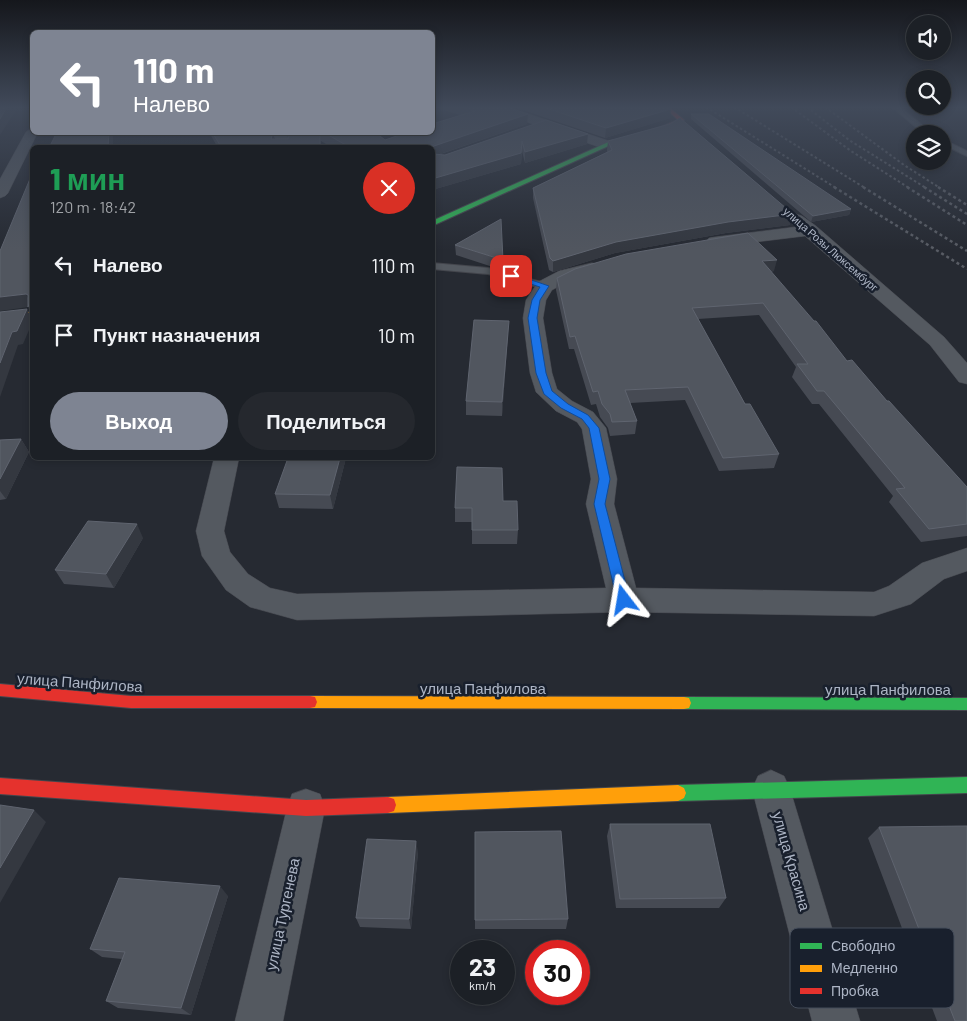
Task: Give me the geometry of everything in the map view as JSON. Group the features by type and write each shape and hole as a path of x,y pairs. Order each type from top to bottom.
{"street":[{"path":"0,193 4,178 18,155"},
{"path":"435,223 581,155"},
{"path":"4,178 25,176"},
{"name":"улица Розы Люксембург","path":"788,212 937,341 967,378"},
{"path":"697,245 810,230"},
{"path":"612,262 566,275 545,286 536,300 532,318 541,373 548,392 564,406 585,417 594,428 604,479 600,504 624,600"},
{"path":"0,318 30,314"},
{"path":"226,460 210,531 216,556 238,582 261,598 297,607 624,600 874,604 900,595 933,572 967,559"},
{"name":"улица Панфилова","path":"0,690 131,702 967,704"},
{"path":"0,786 306,808 771,788 967,785"},
{"name":"улица Красина","path":"771,788 810,928"},
{"name":"улица Тургенева","path":"259,1021 306,808"},
{"name":"улица Красина","path":"832,1008 836,1021"}],"lane":[{"path":"435,266 488,271 545,286"}],"building":[{"path":"435,155 515,155 435,178"},
{"path":"602,155 723,155 793,214 728,222 616,242 553,261 550,258 533,188"},
{"path":"740,155 770,155 851,209 813,216"},
{"path":"30,179 30,302 28,307 28,295 26,294 0,297 0,251"},
{"path":"501,219 503,260 455,245"},
{"path":"748,233 777,260 762,261 816,321 847,361 852,360 887,401 967,487 967,524 929,529 896,489 905,488 824,391 817,391 797,364 808,364 763,303 692,308 745,404 750,404 779,454 723,458 688,387 625,390 637,421 612,422 610,414 602,404 598,391 593,392 575,336 570,337 557,278 575,269 626,254"},
{"path":"27,309 17,331 12,332 0,363 0,312"},
{"path":"474,320 509,321 502,402 466,401"},
{"path":"21,439 0,479 0,440"},
{"path":"287,460 339,460 330,495 275,494"},
{"path":"457,467 502,468 503,501 517,501 518,530 472,530 472,508 455,508"},
{"path":"88,521 137,524 106,574 55,570"},
{"path":"0,805 34,810 0,868"},
{"path":"610,824 710,824 726,898 620,899"},
{"path":"967,826 967,1021 955,1021 950,1008 954,1008 954,928 919,928 879,827"},
{"path":"561,831 568,919 475,920 475,832"},
{"path":"367,839 416,841 409,919 356,918"},
{"path":"119,878 220,886 181,1008 106,1001 125,952 90,949"}],"railway":[{"path":"782,155 836,188"},
{"path":"811,155 865,188"},
{"path":"857,155 909,188"},
{"path":"872,155 926,188"},
{"path":"890,155 940,188"},
{"path":"834,187 967,269"},
{"path":"863,187 967,251"},
{"path":"907,187 967,225"},
{"path":"924,187 967,214"},
{"path":"938,187 967,205"}],"traffic: fast":[{"path":"435,223 585,155"},
{"path":"684,703 967,704"},
{"path":"678,793 967,785"}],"traffic: slow":[{"path":"0,318 30,314"},
{"path":"310,702 684,703"},
{"path":"388,805 678,793"}],"traffic: jam":[{"path":"0,690 131,702 310,702"},
{"path":"0,786 306,808 388,805"}],"route":[{"path":"511,276 545,286 536,300 532,318 541,373 548,392 564,406 585,417 594,428 604,479 600,504 624,600"}]}
